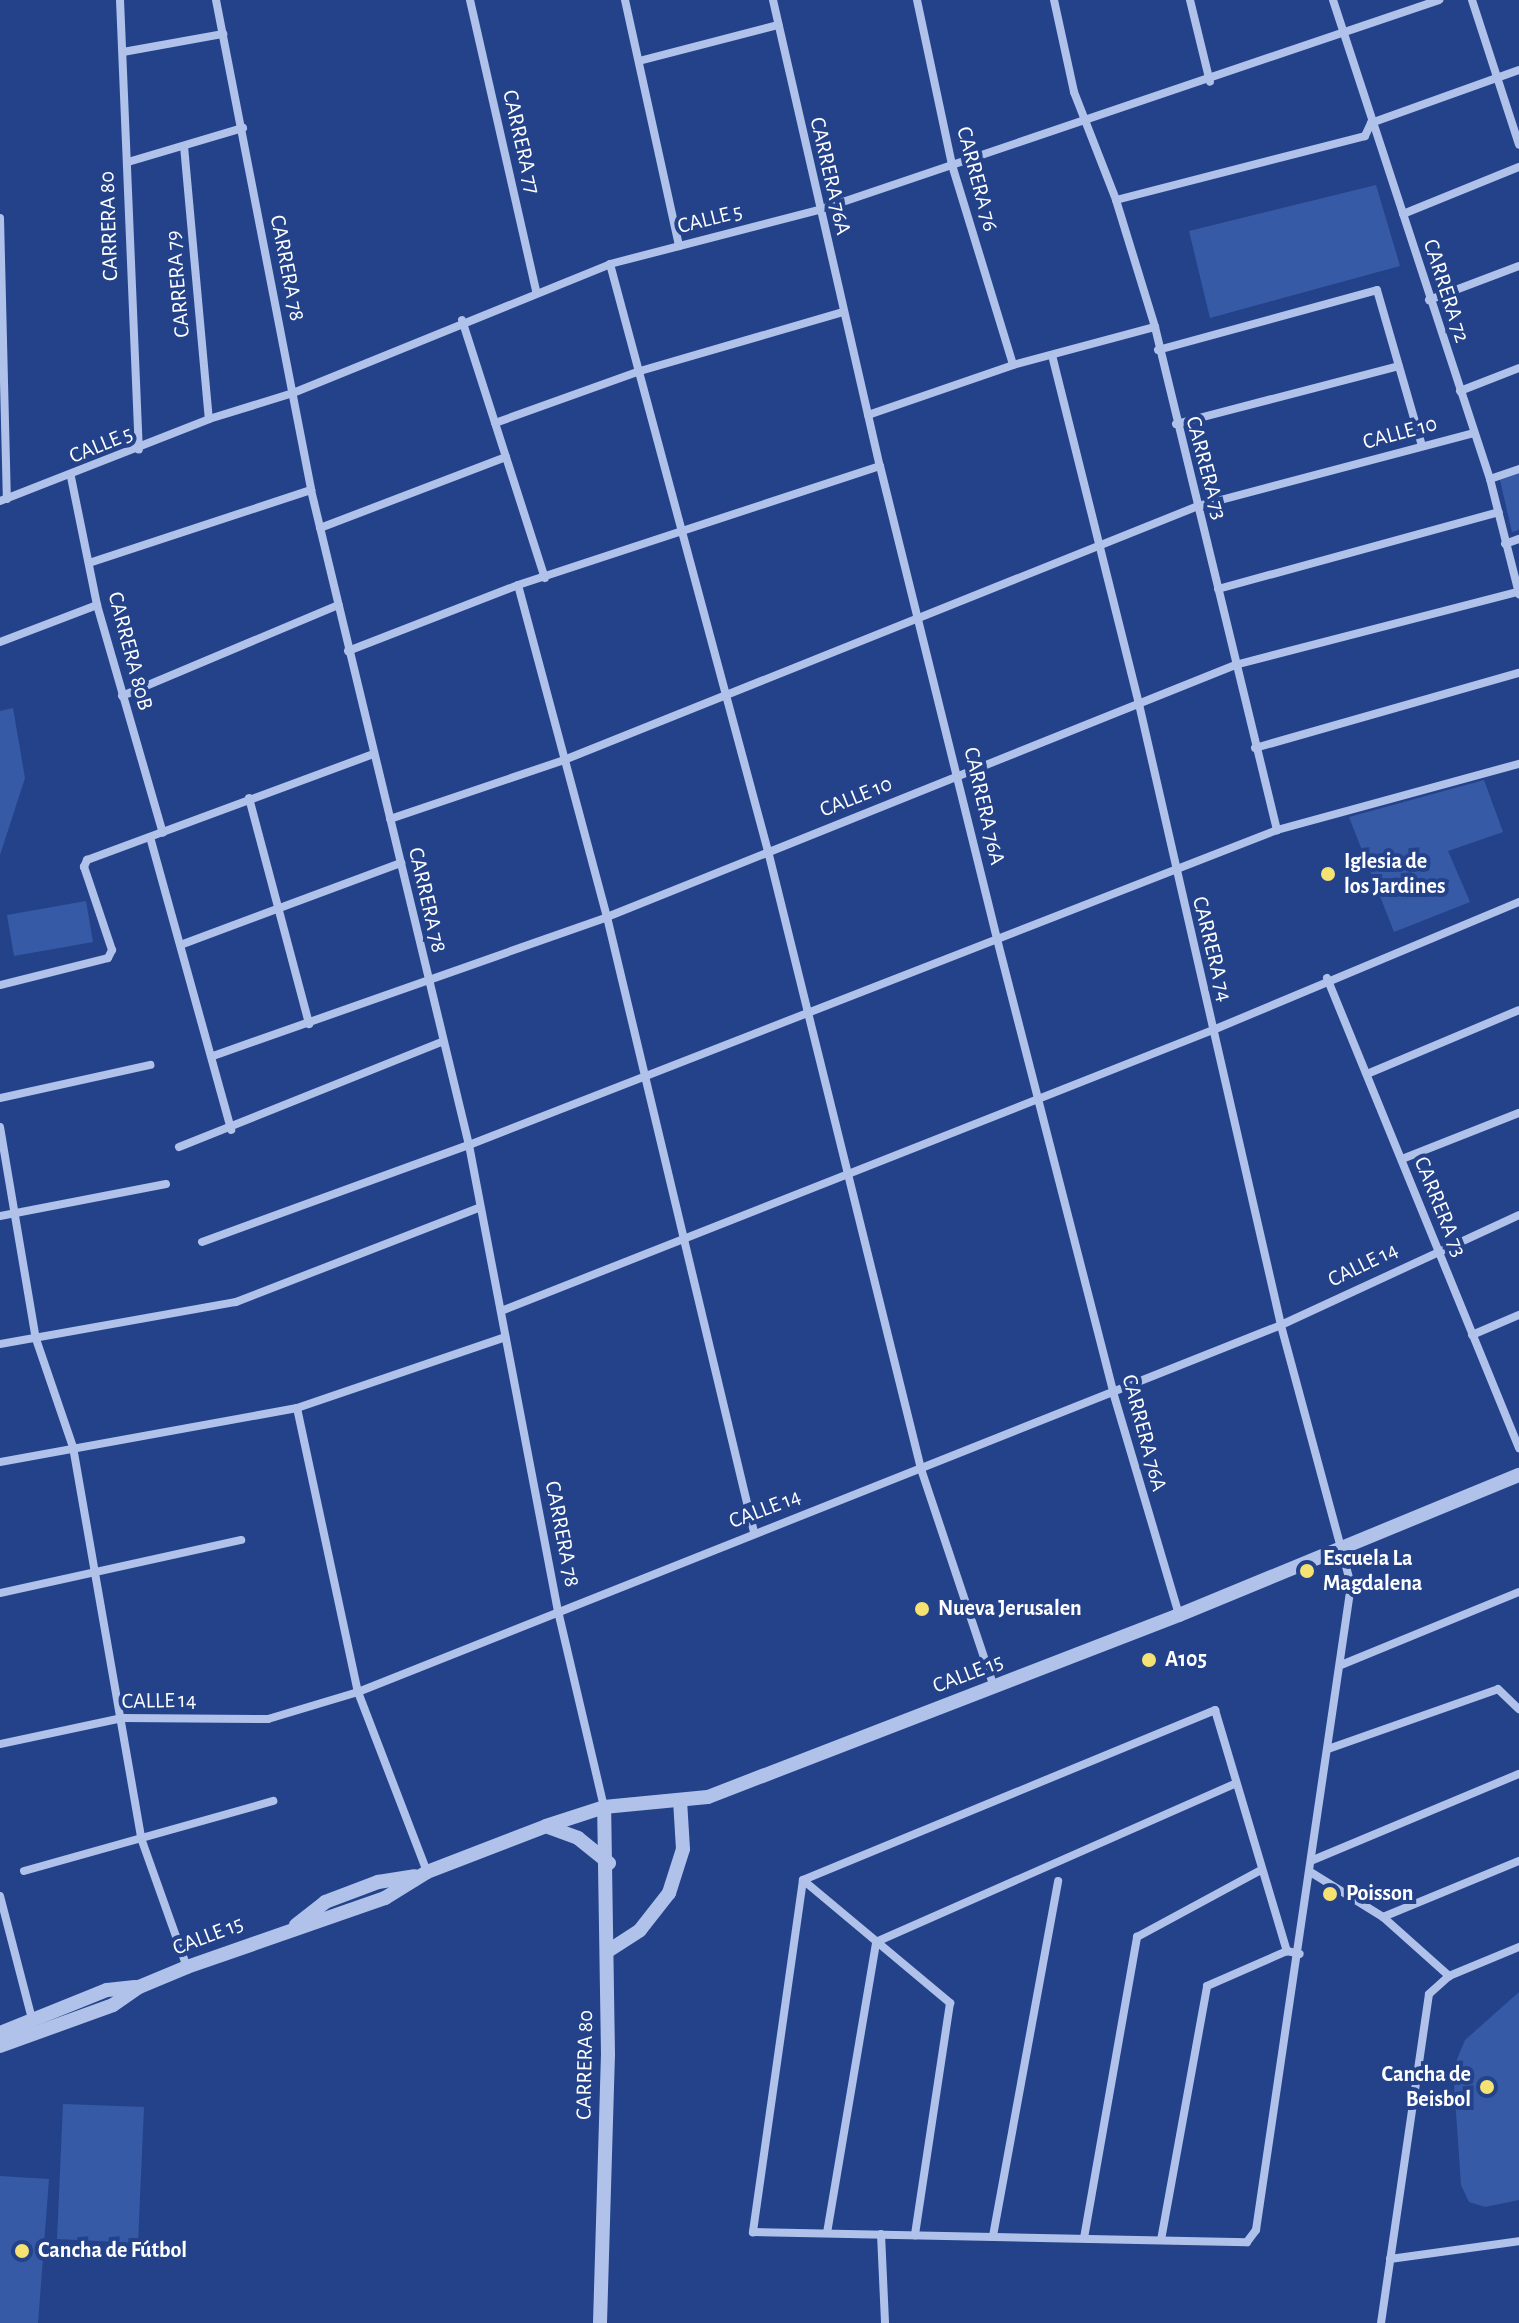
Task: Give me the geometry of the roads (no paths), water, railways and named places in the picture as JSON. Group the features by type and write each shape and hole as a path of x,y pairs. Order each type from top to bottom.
{"street":[{"name":"CARRERA 80","path":"120,0 139,450"},
{"name":"CARRERA 78","path":"216,0 311,490 469,1145 478,1208 501,1311 558,1611 604,1807"},
{"name":"CARRERA 77","path":"470,0 536,291"},
{"path":"625,0 679,246"},
{"name":"CARRERA 76A","path":"773,0 843,312 997,939 1113,1392 1179,1615"},
{"name":"CARRERA 76","path":"917,0 952,165 1013,365"},
{"name":"CARRERA 73","path":"1054,0 1084,121 1116,200 1155,327 1158,350 1277,830"},
{"path":"1190,0 1210,82"},
{"name":"CARRERA 72","path":"1333,0 1341,33 1490,479 1519,593"},
{"name":"CALLE 5","path":"3,500 71,477 209,419 293,393 462,320 610,264 819,210 1210,82 1439,0"},
{"path":"1472,0 1519,145"},
{"path":"639,61 778,25"},
{"path":"123,52 223,34"},
{"path":"1116,200 1365,136 1371,123 1519,70"},
{"path":"128,162 243,128"},
{"name":"CARRERA 79","path":"184,146 209,419"},
{"path":"1403,214 1519,167"},
{"path":"0,218 3,500"},
{"path":"610,264 768,851 804,1012 921,1469 994,1687"},
{"path":"1429,300 1519,266"},
{"path":"1158,350 1377,290 1422,446"},
{"path":"495,423 640,371 843,312"},
{"path":"462,320 545,578"},
{"path":"868,415 1013,365 1155,327"},
{"name":"CARRERA 74","path":"1052,356 1139,704 1173,869 1281,1325 1351,1585 1312,1873 1256,2230 1247,2242 1161,2240"},
{"path":"1176,424 1399,366"},
{"path":"1460,391 1519,368"},
{"name":"CALLE 10","path":"390,819 564,760 725,691 920,618 1198,506 1475,433"},
{"path":"320,528 506,457"},
{"path":"348,651 518,585 880,466"},
{"path":"1490,479 1519,469"},
{"name":"CARRERA 80B","path":"71,477 97,605 163,833"},
{"path":"89,563 311,490"},
{"path":"1218,589 1499,512"},
{"path":"1505,544 1519,539"},
{"path":"518,585 607,917 754,1532"},
{"name":"CALLE 10","path":"213,1056 607,917 1235,665 1519,593"},
{"path":"0,642 97,605"},
{"path":"122,696 339,605"},
{"path":"1255,748 1519,673"},
{"path":"0,985 108,958 112,950 85,862 249,798 374,754"},
{"path":"202,1242 469,1145 1277,830 1519,764"},
{"path":"249,798 280,905 309,1024"},
{"path":"150,837 183,944 231,1130"},
{"path":"183,944 280,905 401,863"},
{"path":"501,1311 845,1172 1213,1030 1327,978 1519,902"},
{"name":"CARRERA 73","path":"1327,978 1519,1448"},
{"path":"1367,1074 1519,1010"},
{"path":"179,1147 231,1130 442,1042"},
{"path":"0,1098 150,1065"},
{"path":"1402,1159 1519,1113"},
{"path":"0,1127 18,1212 36,1339 73,1447 141,1838 187,1967"},
{"path":"0,1216 166,1184"},
{"path":"0,1344 236,1302 478,1208"},
{"name":"CALLE 14","path":"0,1744 122,1718 268,1719 358,1692 1281,1325 1437,1250 1519,1215"},
{"path":"1472,1335 1519,1315"},
{"path":"0,1462 297,1408 505,1337"},
{"path":"297,1408 358,1692 424,1874"},
{"name":"CALLE 15","path":"0,2046 113,2005 139,1987 293,1927 325,1902 378,1882 424,1874 546,1826 604,1807 708,1797 1179,1615 1519,1475"},
{"path":"0,1593 241,1540"},
{"path":"1341,1665 1519,1592"},
{"path":"1328,1749 1498,1689 1519,1709"},
{"path":"803,1880 1215,1710 1287,1951"},
{"path":"1313,1860 1519,1774"},
{"path":"876,1942 1235,1784"},
{"path":"608,1951 640,1930 669,1893 683,1849 680,1800"},
{"path":"24,1871 273,1801"},
{"name":"CARRERA 80","path":"600,2323 609,1863 604,1807"},
{"path":"546,1826 578,1838 609,1863"},
{"path":"1383,1917 1519,1861"},
{"path":"1084,2238 1137,1937 1261,1870"},
{"path":"1312,1873 1383,1917 1449,1976"},
{"path":"803,1880 950,2003 915,2235"},
{"path":"803,1880 753,2232 1161,2240 1207,1986 1287,1951 1300,1954"},
{"path":"993,2236 1058,1881"},
{"path":"0,1896 32,2019"},
{"path":"827,2233 876,1942"},
{"path":"1381,2323 1429,1994 1449,1976 1519,1947"},
{"name":"CALLE 15","path":"0,2033 107,1990 139,1987"},
{"path":"881,2234 885,2323"},
{"path":"1390,2259 1519,2241"}],"place":[{"name":"Iglesia de los Jardines","path":"1328,874"},
{"name":"Escuela La Magdalena","path":"1307,1571"},
{"name":"Nueva Jerusalen","path":"922,1609"},
{"name":"A105","path":"1149,1660"},
{"name":"Poisson","path":"1330,1894"},
{"name":"Cancha de Beisbol","path":"1487,2087"},
{"name":"Cancha de Fútbol","path":"22,2251"}]}
